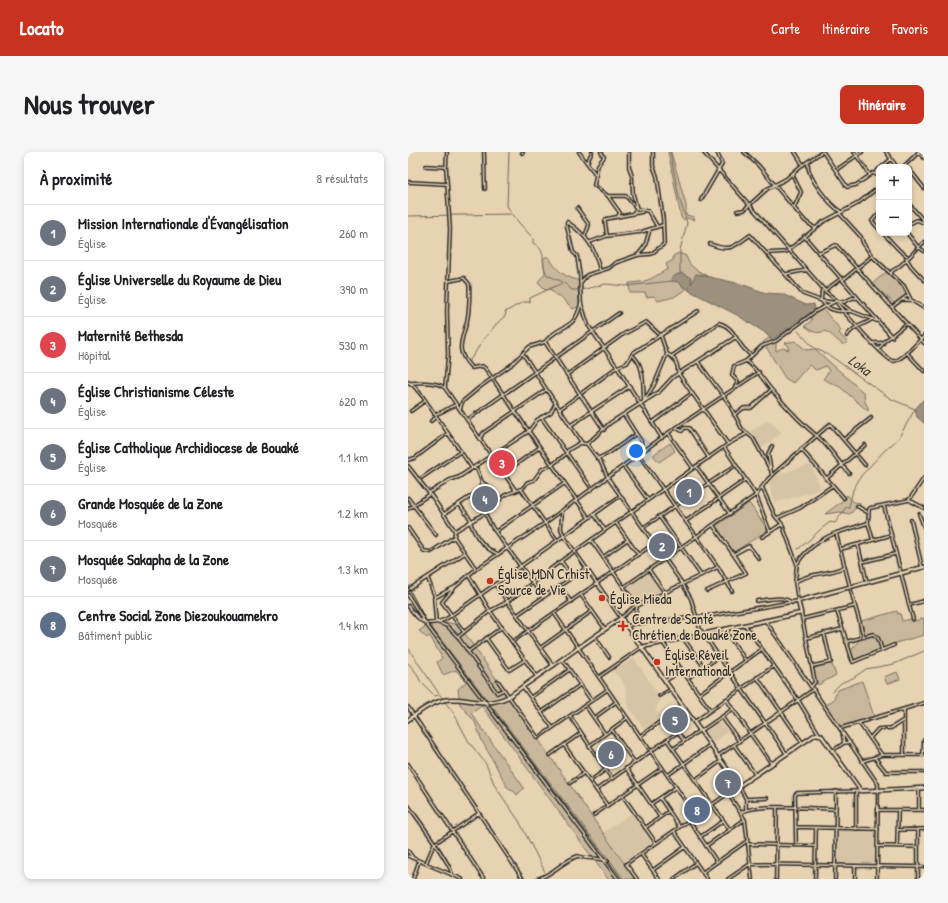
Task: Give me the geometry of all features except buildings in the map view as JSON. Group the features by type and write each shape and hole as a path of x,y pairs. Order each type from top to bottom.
{"street":[{"path":"445,388 448,359 450,229 446,167 447,152"},
{"path":"484,152 485,189"},
{"path":"579,152 596,174"},
{"path":"587,163 592,152"},
{"path":"601,152 604,157 598,164 594,184 608,196 619,210 620,213 618,216"},
{"path":"629,152 629,166 637,209"},
{"path":"581,282 587,275 609,268 615,263 638,255 651,254 662,246 663,225 653,152"},
{"path":"703,152 824,291 851,311 871,320 877,320"},
{"path":"701,200 702,195 719,170 721,161 717,152"},
{"path":"744,152 758,165 805,221 815,228"},
{"path":"795,152 803,165"},
{"path":"737,211 742,210 774,185 786,179 803,165 823,152 847,187 856,185 870,175 876,174"},
{"path":"854,152 870,175"},
{"path":"836,170 862,152"},
{"path":"886,152 895,164"},
{"path":"907,164 919,152 924,158"},
{"path":"886,164 892,159"},
{"path":"808,162 812,179 860,237 862,243 872,256 904,286 910,300"},
{"path":"426,166 446,167"},
{"path":"794,172 793,176 801,192 794,208"},
{"path":"912,173 924,188"},
{"path":"408,182 447,185"},
{"path":"768,253 783,253 826,220 861,202 876,190"},
{"path":"608,196 626,196 637,209 643,212"},
{"path":"577,208 589,225 585,236"},
{"path":"912,208 924,222"},
{"path":"633,213 637,209"},
{"path":"607,236 605,221 610,217 648,212 657,226"},
{"path":"876,216 872,221 876,226"},
{"path":"912,222 917,220 924,222"},
{"path":"600,271 590,242 568,222 567,227 573,252 577,256 581,282 579,291 581,303 588,325 642,403 662,438"},
{"path":"590,242 607,236 626,234 663,225"},
{"path":"638,255 646,246 650,229"},
{"path":"710,244 721,249 729,249 750,235 805,295 822,302 832,303"},
{"path":"804,236 892,337"},
{"path":"886,236 898,250 907,257 911,266 924,280"},
{"path":"909,236 918,247 924,251"},
{"path":"891,274 892,271 900,266 907,257 924,242"},
{"path":"818,253 836,245 924,343"},
{"path":"824,291 872,256"},
{"path":"786,274 807,270"},
{"path":"448,282 450,280 464,278 469,284 467,317 461,338 462,355 472,368 482,366 486,368 589,518"},
{"path":"822,289 822,302 826,306 834,310 851,311"},
{"path":"892,307 908,295"},
{"path":"733,389 738,382 732,374 733,367 747,360 762,346 777,340 812,313 836,301 844,302 852,298 858,298"},
{"path":"901,300 910,300 924,309"},
{"path":"836,301 884,356 893,362 907,353 924,336"},
{"path":"460,410 462,402 493,379 523,354 529,347 545,342 552,334 574,321 577,318 581,303"},
{"path":"560,409 617,367 624,365 632,355 698,311"},
{"path":"467,420 619,313"},
{"path":"847,336 853,329 871,320"},
{"path":"568,374 622,335 646,322 661,336 667,354 654,385 642,403"},
{"path":"672,356 719,323 732,330 747,353 751,355"},
{"path":"872,343 879,344 884,342 906,324"},
{"path":"588,444 610,423 665,388 669,381 736,337"},
{"path":"545,342 568,374 604,430"},
{"path":"878,349 884,342"},
{"path":"747,353 747,360 759,372 771,390 808,430 816,436 849,473"},
{"path":"907,353 924,371"},
{"path":"523,354 555,404 582,442 588,444 596,459 601,463 608,478 633,511 682,583 696,615 699,627 786,753"},
{"path":"667,354 672,356 678,365 679,374 728,444"},
{"path":"632,355 640,366 643,382 642,403"},
{"path":"698,362 728,402 746,434 753,438 770,469"},
{"path":"435,597 455,586 476,569 545,524 668,433 759,372"},
{"path":"408,382 442,384 516,491"},
{"path":"412,383 472,468 477,469 480,473 482,482 479,491 443,514"},
{"path":"571,425 591,410 630,386"},
{"path":"480,439 483,433 546,390"},
{"path":"734,415 744,408 751,408 771,390"},
{"path":"653,422 692,393"},
{"path":"411,411 425,401"},
{"path":"408,509 450,480 459,477 529,431 537,420 551,412 555,404"},
{"path":"434,414 439,414 447,408 456,406"},
{"path":"624,415 642,444 642,453"},
{"path":"541,417 592,489"},
{"path":"431,421 436,418"},
{"path":"844,439 871,418"},
{"path":"624,587 714,526 756,495 772,476 830,424 866,465"},
{"path":"676,428 682,431 685,428 689,428 709,458"},
{"path":"408,460 415,458 448,433"},
{"path":"668,433 693,468"},
{"path":"596,459 609,453 636,434"},
{"path":"458,637 490,611 508,602 532,582 616,522 728,444 746,434"},
{"path":"476,569 454,537 455,532 470,521 485,513 506,495 520,489 526,485 526,482 534,480 542,469 552,464 566,454 568,450 582,442"},
{"path":"826,479 865,444"},
{"path":"772,446 768,454 772,476"},
{"path":"504,473 540,447"},
{"path":"724,447 756,495 770,532"},
{"path":"801,449 844,498"},
{"path":"420,479 460,452"},
{"path":"639,455 718,567 732,591"},
{"path":"644,527 736,464"},
{"path":"408,466 420,479 455,532"},
{"path":"696,466 730,514"},
{"path":"624,467 648,500"},
{"path":"909,500 924,478"},
{"path":"686,521 745,480"},
{"path":"482,482 491,488 496,502"},
{"path":"496,531 565,483"},
{"path":"777,518 800,508 832,486"},
{"path":"762,488 777,518 782,524 797,564"},
{"path":"520,489 557,540"},
{"path":"475,493 487,510"},
{"path":"408,606 421,621 426,624 436,622 451,615 621,496"},
{"path":"408,498 436,535"},
{"path":"873,540 868,522 868,512 870,508 909,500 924,508"},
{"path":"459,503 470,521 472,529 486,549 499,554"},
{"path":"857,506 868,512"},
{"path":"884,506 913,619"},
{"path":"562,511 562,529 564,536 739,786 746,799 746,810"},
{"path":"485,513 517,563 521,566 543,598"},
{"path":"594,514 605,530"},
{"path":"919,514 924,527"},
{"path":"660,516 700,574"},
{"path":"627,626 696,615 703,616 798,602 923,567 911,520"},
{"path":"616,522 638,554"},
{"path":"812,686 816,682 798,602 795,582 797,564 800,558 819,542 836,533 868,522"},
{"path":"762,537 782,524"},
{"path":"707,591 746,573 714,526"},
{"path":"408,528 427,553 454,537"},
{"path":"836,533 864,637"},
{"path":"840,549 891,536"},
{"path":"603,557 628,539"},
{"path":"591,540 637,606 634,624"},
{"path":"512,642 655,543"},
{"path":"858,545 867,582"},
{"path":"734,554 749,546 759,559"},
{"path":"408,590 464,553"},
{"path":"862,562 896,554"},
{"path":"561,561 572,577"},
{"path":"408,720 430,706 443,700 486,703 497,702 508,697 637,606 700,574 718,567"},
{"path":"795,582 806,576 832,573 844,567"},
{"path":"517,615 586,568"},
{"path":"649,570 665,593"},
{"path":"469,576 490,611 537,677"},
{"path":"427,578 435,597 436,622"},
{"path":"495,584 552,666"},
{"path":"455,586 442,601 464,632"},
{"path":"560,586 571,602"},
{"path":"408,595 426,624 617,878 613,879"},
{"path":"581,595 605,629"},
{"path":"757,601 776,599 788,600 792,603"},
{"path":"909,605 924,601"},
{"path":"802,619 855,606"},
{"path":"540,648 592,611"},
{"path":"837,611 853,662 894,645"},
{"path":"554,613 696,816"},
{"path":"599,677 642,647 801,613"},
{"path":"765,620 812,686 878,784 877,879"},
{"path":"436,622 447,626 458,637 497,693 503,690"},
{"path":"745,625 798,700 819,734 832,750 860,791"},
{"path":"468,651 502,627"},
{"path":"724,629 746,661"},
{"path":"806,638 842,629"},
{"path":"813,666 831,662 824,633"},
{"path":"846,642 875,635 878,638 882,650"},
{"path":"594,637 609,657"},
{"path":"486,638 509,670 524,660"},
{"path":"683,638 704,668"},
{"path":"663,642 710,710"},
{"path":"699,694 762,649"},
{"path":"688,678 719,657"},
{"path":"562,659 591,701"},
{"path":"694,722 774,666"},
{"path":"531,697 569,670"},
{"path":"665,681 682,670"},
{"path":"757,677 802,742"},
{"path":"498,682 538,738 607,690"},
{"path":"542,712 580,685"},
{"path":"523,686 553,728"},
{"path":"659,696 671,689"},
{"path":"718,756 814,689"},
{"path":"726,699 771,763"},
{"path":"594,718 616,702"},
{"path":"841,729 859,722 924,703"},
{"path":"585,705 605,734"},
{"path":"640,736 683,706"},
{"path":"408,707 523,879"},
{"path":"673,749 733,709"},
{"path":"904,709 904,755"},
{"path":"570,716 588,746 612,779"},
{"path":"722,716 739,741"},
{"path":"667,717 684,741"},
{"path":"588,746 628,718"},
{"path":"870,738 878,729 891,728 904,720"},
{"path":"859,722 882,755"},
{"path":"612,729 635,763"},
{"path":"841,729 844,743"},
{"path":"596,790 678,732"},
{"path":"550,755 581,734"},
{"path":"636,879 626,864 802,742 819,734"},
{"path":"667,740 730,830"},
{"path":"863,761 882,755 924,755 924,740"},
{"path":"832,750 844,743 850,742"},
{"path":"564,745 607,806"},
{"path":"668,775 710,745"},
{"path":"734,745 755,774"},
{"path":"875,758 886,772 924,772"},
{"path":"695,780 721,761"},
{"path":"408,764 484,879"},
{"path":"626,768 660,817"},
{"path":"594,816 662,768"},
{"path":"590,781 605,770"},
{"path":"570,783 584,773"},
{"path":"651,804 676,787"},
{"path":"919,788 919,810"},
{"path":"796,845 795,794 799,792 856,792 924,788"},
{"path":"835,879 836,791"},
{"path":"856,792 856,828"},
{"path":"728,793 742,812 745,820 752,879"},
{"path":"622,795 656,843"},
{"path":"660,798 680,827"},
{"path":"746,799 767,798"},
{"path":"408,805 451,867 452,875"},
{"path":"742,812 746,810 777,808 836,809"},
{"path":"776,879 777,808"},
{"path":"878,810 924,810"},
{"path":"897,846 898,810"},
{"path":"645,828 669,811"},
{"path":"426,863 434,844 479,813"},
{"path":"689,820 717,862"},
{"path":"700,837 723,820"},
{"path":"706,846 745,820"},
{"path":"796,827 878,829"},
{"path":"815,879 816,828"},
{"path":"918,829 918,879"},
{"path":"898,830 924,829"},
{"path":"674,831 707,879"},
{"path":"702,872 747,841"},
{"path":"747,844 816,846"},
{"path":"877,846 918,847"},
{"path":"653,870 685,847"},
{"path":"408,851 412,858"},
{"path":"641,854 659,879"},
{"path":"408,856 462,879"},
{"path":"536,879 548,875 561,864 577,856 587,859 602,859 608,861"},
{"path":"413,879 419,861"},
{"path":"674,879 696,863"},
{"path":"728,879 750,864 924,867"},
{"path":"855,866 855,879"}],"shaded area":[{"path":"668,152 671,152 686,205 686,215 694,217 694,220 687,218 683,220 681,217"},
{"path":"679,253 686,256 692,266 707,276 697,274 691,284 689,283 691,278 678,282 686,289 674,297 658,301 654,296 646,297 646,293 630,293 629,283 646,281 668,269 666,264 673,260 673,256"},
{"path":"545,257 549,257 558,270 562,273 570,278 580,281 578,288 579,306 573,309 560,296 557,296 550,289 546,290 538,282 545,273 543,259"},
{"path":"886,272 902,286 906,295 894,303 872,284"},
{"path":"682,273 691,278 691,284 696,274 741,284 766,293 782,294 806,305 814,304 815,310 772,340 764,332 737,315 688,290 689,287 686,289 678,282 672,281 671,279 676,275"},
{"path":"823,309 841,330 839,333 847,342 844,345 827,332 814,332 805,326 812,320 810,317"},
{"path":"769,338 776,343 776,351 783,348 789,350 789,346 785,343 795,341 806,350 815,349 864,393 868,411 840,387 823,379 829,371 826,366 816,370 809,365 793,383 785,378 763,342"},
{"path":"924,399 924,423 917,417 915,409"},
{"path":"766,421 770,421 782,433 762,448 749,432"},
{"path":"670,443 675,451 659,462 653,455"},
{"path":"811,464 821,489 775,503 769,483 776,475"},
{"path":"847,495 854,502 861,503 850,514 840,512 825,514 841,502"},
{"path":"749,503 768,530 734,552 716,526"},
{"path":"649,573 663,592 639,604 627,588"},
{"path":"408,583 429,624 624,879 618,879 426,626 408,594"},
{"path":"897,611 898,614 900,613 902,621 911,619 912,622 924,618 924,635 899,642 850,661 848,655 859,640 858,622"},
{"path":"441,621 459,625 635,879 624,879 429,624"},
{"path":"426,626 618,879 608,879 482,706 471,713 524,788 517,795 506,786 482,741 475,722 460,704 458,689 466,682 456,670 443,675 437,662 442,658 431,638 429,636 427,638 419,631"},
{"path":"634,658 661,699 655,710 664,718 644,729 627,704 627,692 622,680 613,671"},
{"path":"831,662 836,675 818,685 813,669"},
{"path":"897,672 900,679 887,684 884,677"},
{"path":"862,681 874,716 839,728 824,707 833,700 838,690"},
{"path":"721,721 728,732 712,743 705,732"},
{"path":"632,813 653,842 624,862 603,833"},
{"path":"837,829 877,830 876,866 837,865"}],"waterway":[{"path":"509,152 507,206 519,223 533,238 533,243 541,249 547,275 563,282 572,290 579,290"},
{"path":"670,152 679,197 687,223 680,250 680,274"},
{"path":"408,216 511,214"},
{"path":"581,290 606,284 625,286 672,281"},
{"path":"469,361 483,340 506,315 505,312 523,302 530,302 530,298 562,283"},
{"name":"Loka","path":"798,331 813,347 832,357 891,399 915,409 898,439 884,451 861,476 853,490 849,507 846,507 835,523 830,522 798,549"},
{"path":"408,648 442,698"},
{"path":"832,692 841,683 853,678 866,669 894,664 924,651"},
{"path":"408,663 415,671 421,682 435,696 438,695"},
{"path":"445,702 452,711"},
{"path":"453,712 469,742 486,764 495,786 519,821 545,872"}],"railway":[{"path":"408,587 428,624 622,879"}],"place":[{"name":"Maternité Bethesda","path":"502,463"},
{"name":"Mission Internationale d'Évangélisation","path":"689,492"},
{"name":"Église Christianisme Céleste","path":"485,499"},
{"name":"Église Universelle du Royaume de Dieu","path":"662,546"},
{"name":"Église MDN Crhist Source de Vie","path":"490,581"},
{"name":"Église Mieda","path":"602,598"},
{"name":"Centre de Santé Chrétien de Bouaké Zone","path":"623,626"},
{"name":"Église Réveil International","path":"657,662"},
{"name":"Église Catholique Archidiocese de Bouaké","path":"675,720"},
{"name":"Grande Mosquée de la Zone","path":"611,754"},
{"name":"Mosquée Sakapha de la Zone","path":"728,783"},
{"name":"Centre Social Zone Diezoukouamekro","path":"697,810"}]}
